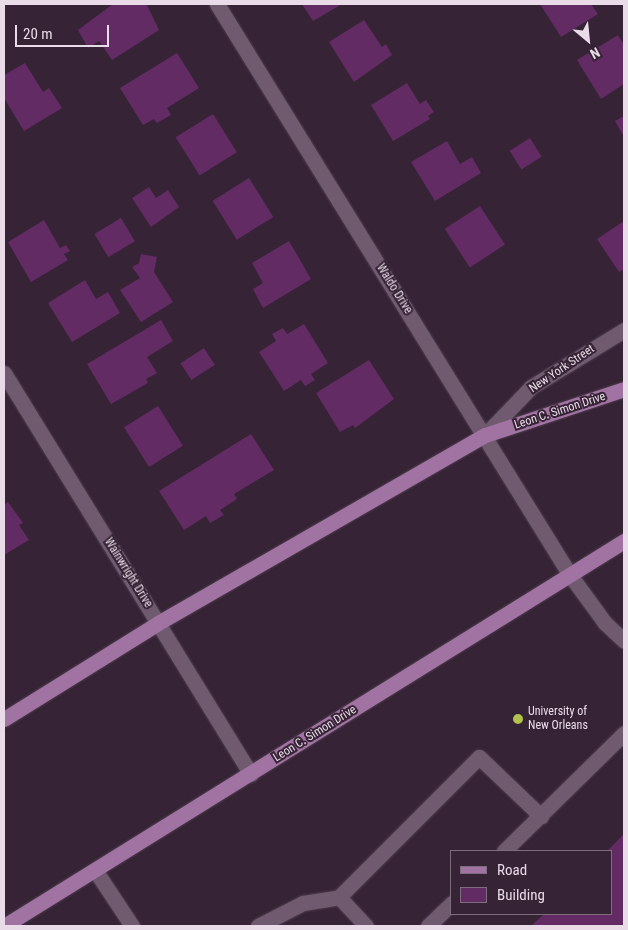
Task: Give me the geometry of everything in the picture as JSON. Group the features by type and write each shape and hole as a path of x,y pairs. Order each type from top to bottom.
{"main road":[{"name":"Leon C. Simon Drive","path":"4,719 158,623 485,435 624,390"},
{"name":"Leon C. Simon Drive","path":"4,926 624,541"}],"street":[{"name":"Waldo Drive","path":"217,4 485,435 570,576 605,623 624,641"},
{"name":"New York Street","path":"485,435 531,387 624,330"},
{"name":"Wainwright Drive","path":"4,373 251,774"},
{"path":"505,850 624,733"},
{"path":"258,926 303,903 338,897 479,757 540,816"},
{"path":"95,870 132,926"},
{"path":"338,897 366,926"},
{"path":"428,926 450,905"}],"building":[{"path":"113,4 147,5 159,30 112,60 99,41 88,48 78,30"},
{"path":"302,4 342,4 313,21"},
{"path":"540,4 591,4 598,14 561,37"},
{"path":"364,20 382,47 386,44 392,55 354,82 329,42"},
{"path":"618,35 624,45 624,84 601,99 577,60"},
{"path":"177,53 199,88 167,108 171,115 157,123 154,119 143,125 120,88"},
{"path":"25,63 43,92 49,88 62,108 24,131 4,98 4,75"},
{"path":"407,83 420,104 426,100 434,112 428,116 430,119 393,141 371,105"},
{"path":"213,114 237,152 200,175 176,137"},
{"path":"624,116 624,137 615,121"},
{"path":"530,138 542,157 521,169 510,151"},
{"path":"447,141 460,164 472,157 481,173 435,201 411,162"},
{"path":"249,178 273,217 237,240 213,201"},
{"path":"149,187 156,198 168,190 179,207 151,227 132,198"},
{"path":"480,206 505,245 470,267 445,229"},
{"path":"121,218 135,241 108,257 94,234"},
{"path":"44,220 60,248 66,245 70,251 64,254 68,260 31,282 8,242"},
{"path":"624,221 624,269 619,272 597,239"},
{"path":"289,241 311,279 263,308 253,289 263,283 252,263"},
{"path":"141,254 157,257 154,272 173,302 141,322 120,290 140,278 132,267 139,263"},
{"path":"85,280 96,299 108,292 120,313 72,342 48,303"},
{"path":"161,320 173,341 147,357 157,373 146,379 148,383 111,404 87,364"},
{"path":"304,324 328,363 311,374 315,380 305,386 301,380 284,391 259,352 276,341 272,334 283,328 287,334"},
{"path":"204,348 215,365 191,380 181,363"},
{"path":"369,360 394,399 355,428 353,425 340,432 316,393"},
{"path":"158,406 183,446 149,467 124,427"},
{"path":"251,434 274,470 234,494 237,499 220,510 224,515 210,523 206,516 184,530 159,491"},
{"path":"8,502 23,523 19,525 29,540 4,555 4,505"},
{"path":"624,834 624,926 531,926 543,915 613,915 613,850 608,850"}],"place":[{"name":"University of New Orleans","path":"518,719"}]}
